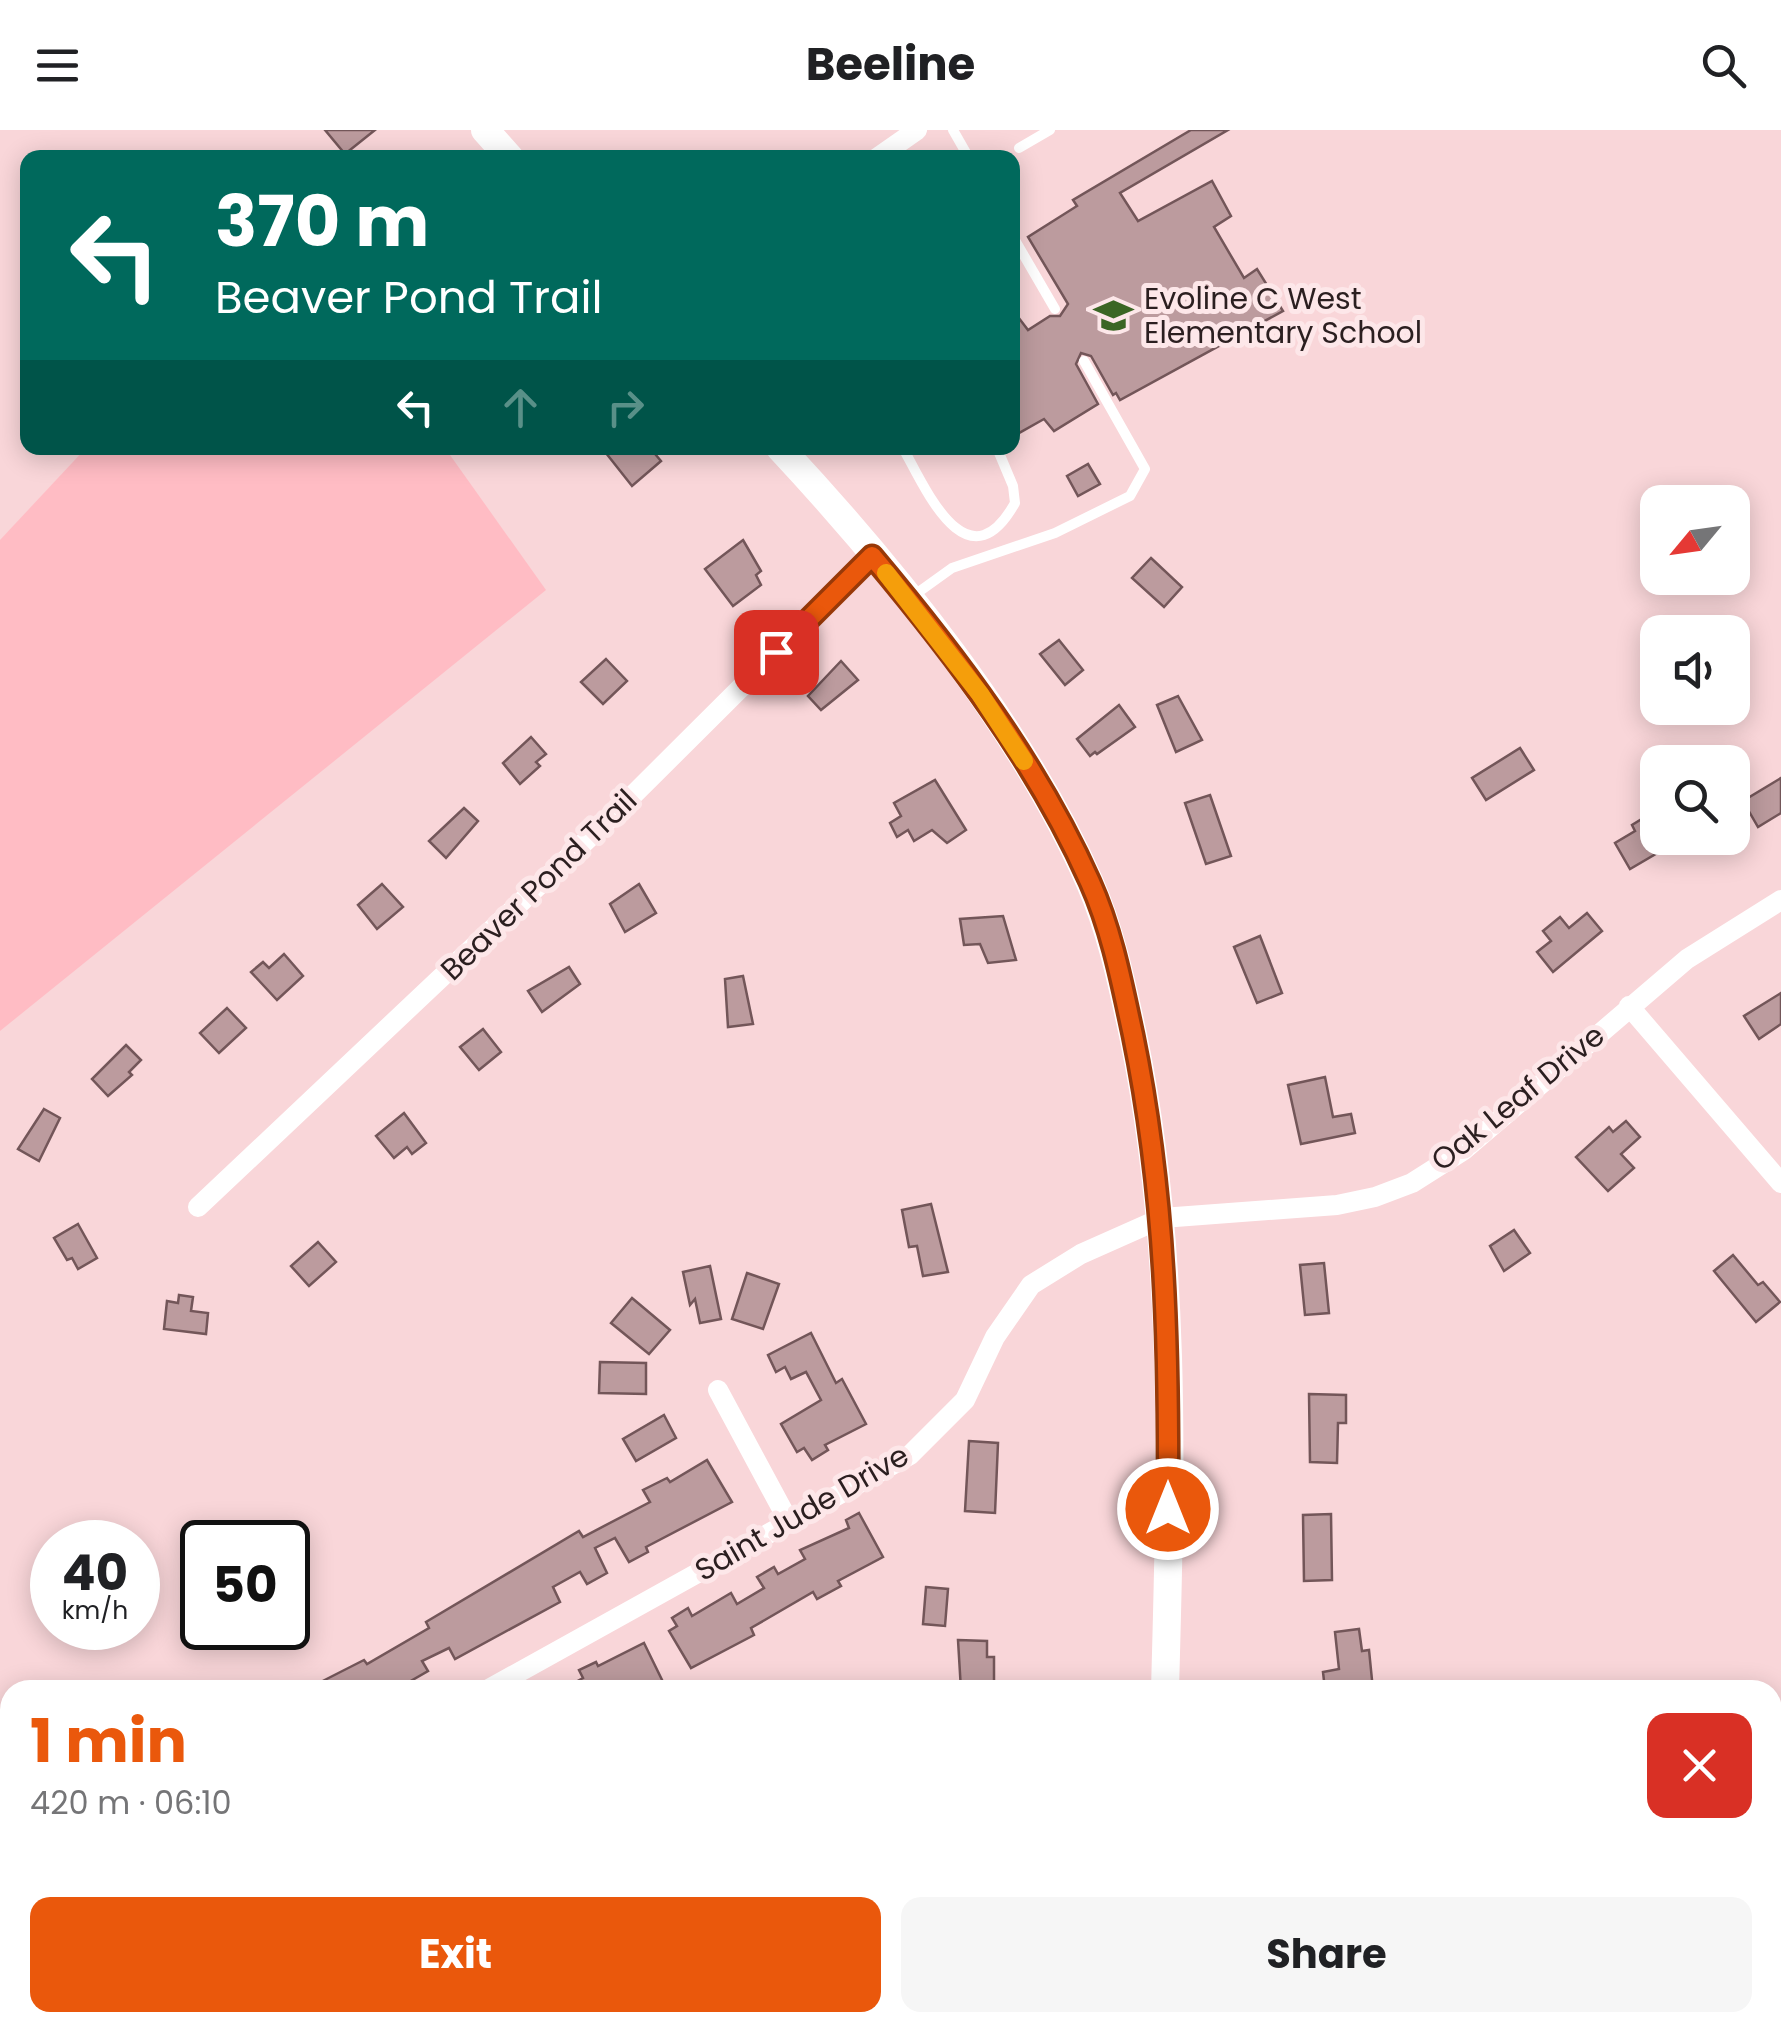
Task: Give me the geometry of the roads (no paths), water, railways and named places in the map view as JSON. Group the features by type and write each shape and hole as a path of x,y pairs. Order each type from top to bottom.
{"main road":[{"path":"484,130 503,150"},
{"path":"786,455 908,599 980,694 1056,811 1092,886 1118,963 1146,1098 1162,1218 1169,1336 1165,1680"}],"street":[{"path":"887,150 916,130"},
{"name":"Beaver Pond Trail","path":"198,1207 608,820 872,556"},
{"name":"Oak Leaf Drive","path":"1162,1218 1336,1205 1375,1197 1412,1183 1464,1150 1687,959 1781,900"},
{"path":"1629,1006 1781,1183"},
{"name":"Saint Jude Drive","path":"505,1680 910,1455 965,1400 994,1337 1031,1284 1081,1254 1162,1218"},
{"path":"718,1390 789,1522"}],"lane":[{"path":"1019,148 1050,130"},
{"path":"1020,249 1055,310"},
{"path":"908,599 952,568 1056,533 1130,496 1145,469 1084,361"},
{"path":"907,455 939,513 958,532 977,536 994,531 1014,503 1013,486 1000,455"}],"place":[{"name":"Evoline C West Elementary School","path":"1114,316"}]}
